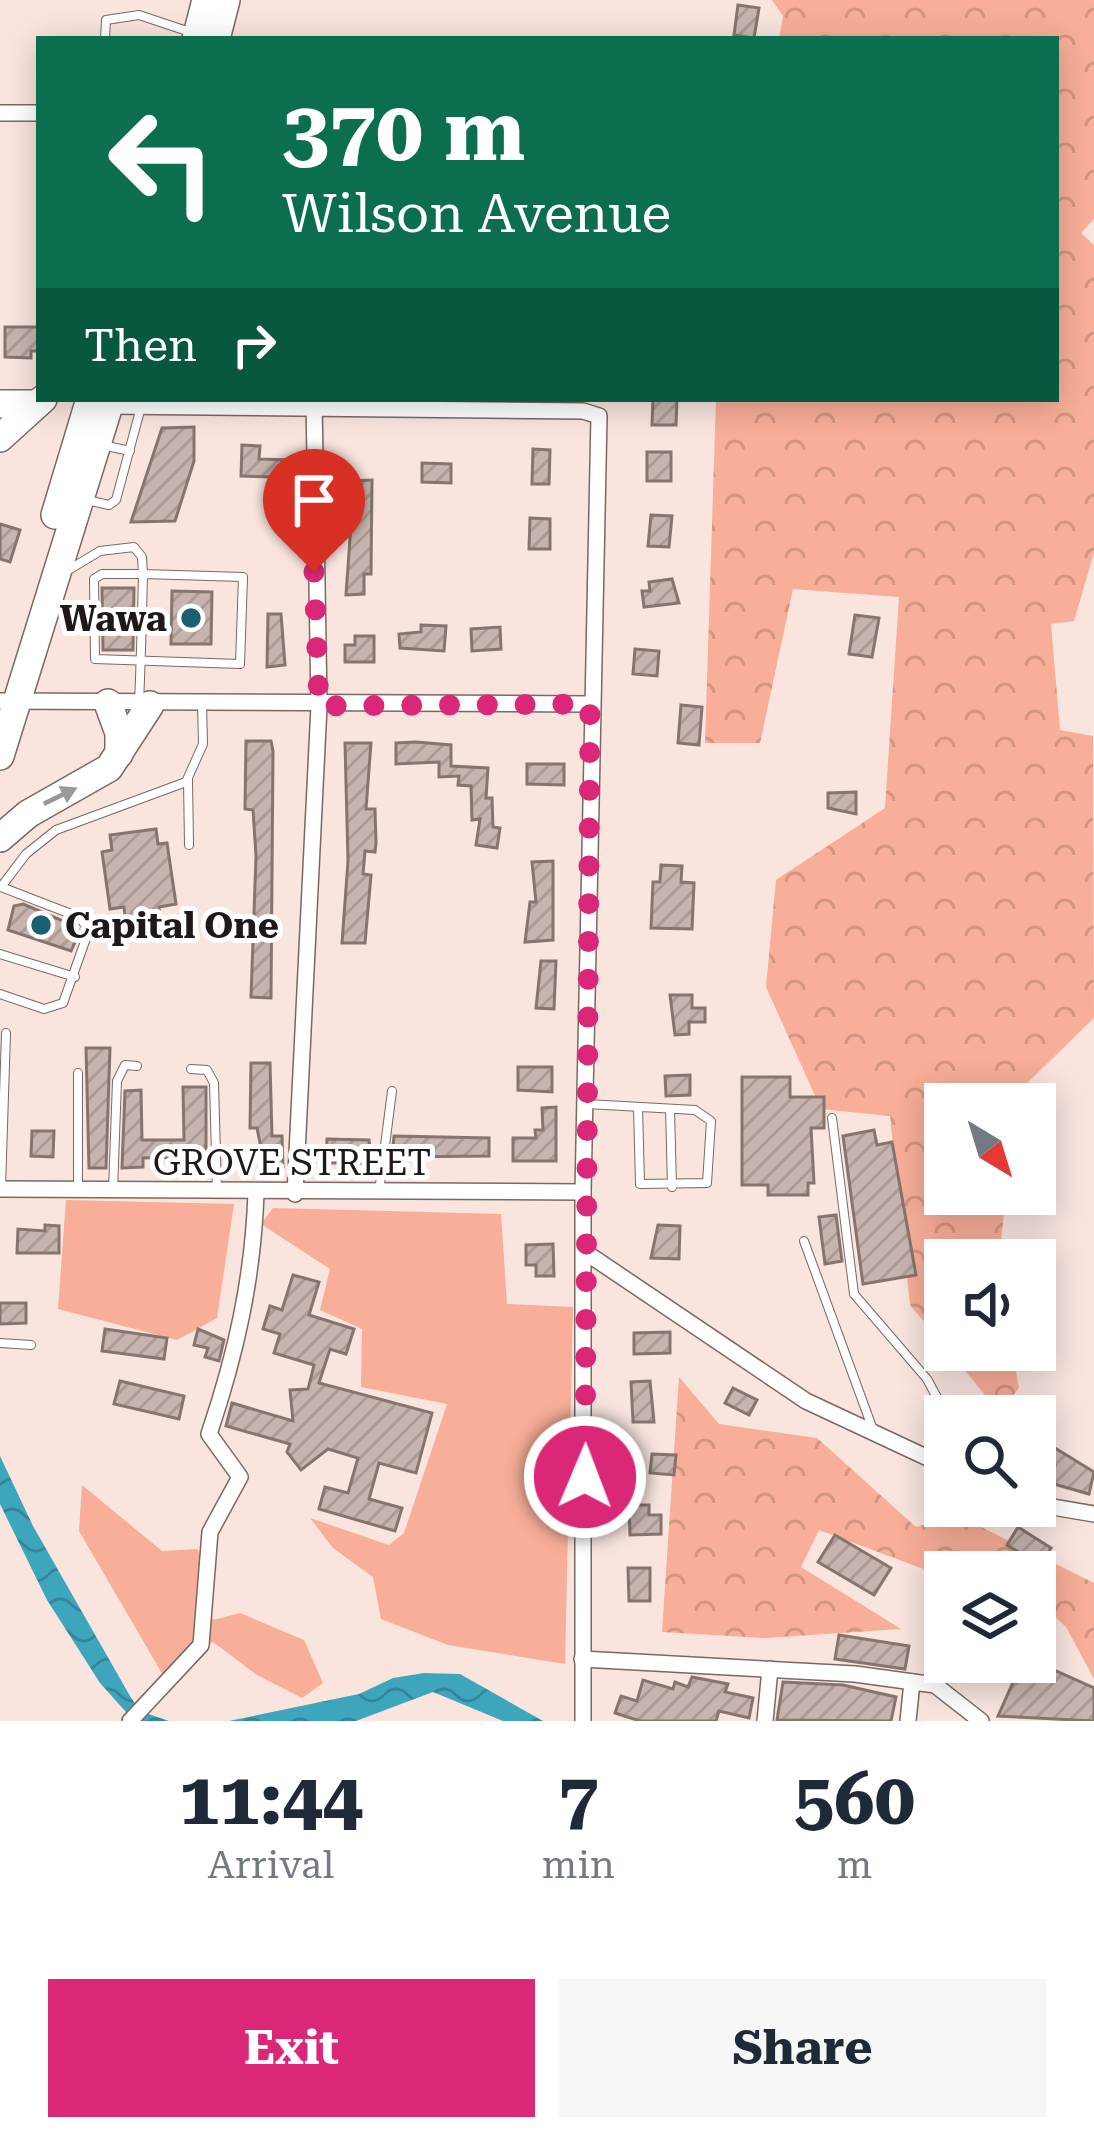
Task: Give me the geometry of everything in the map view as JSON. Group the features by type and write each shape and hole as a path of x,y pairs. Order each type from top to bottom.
{"highway":[{"path":"203,36 206,0"},
{"path":"204,36 226,0"},
{"path":"0,404 36,401"},
{"path":"0,438 39,402"},
{"path":"6,698 82,526 104,402"},
{"path":"0,756 6,698 104,402"},
{"path":"108,704 119,733 118,754"},
{"path":"0,838 28,814 99,777 118,754 144,704"}],"street":[{"path":"0,113 36,113"},
{"path":"104,402 141,407 314,405 594,413 602,427 590,704 583,1721"},
{"path":"295,1194 319,706 314,405"},
{"path":"6,698 108,704 590,704"},
{"name":"GROVE STREET","path":"1,1189 584,1192"},
{"path":"134,1717 201,1645 213,1520 240,1477 208,1435 236,1356 247,1301 256,1193"},
{"path":"585,1252 766,1376 924,1457"},
{"path":"1056,1508 1094,1514"},
{"path":"582,1659 912,1682 949,1691 981,1721"},
{"path":"765,1721 770,1669"},
{"path":"908,1721 912,1682"}],"lane":[{"path":"105,36 106,20 140,15 198,36"},
{"path":"100,551 82,526 114,502 141,407"},
{"path":"97,444 130,452"},
{"path":"55,579 100,551 134,547 142,557 138,641 144,704"},
{"path":"102,574 143,574 243,577 240,664 95,659 94,579 102,574"},
{"path":"0,994 52,1008 69,996 88,940 84,921 0,888 26,854 56,830 179,788 203,744 202,704"},
{"path":"188,779 189,845"},
{"path":"0,954 75,977"},
{"path":"1,1189 4,1035"},
{"path":"113,1190 117,1081 125,1065 137,1066"},
{"path":"191,1069 207,1070 214,1083 217,1192"},
{"path":"78,1073 78,1190"},
{"path":"379,1193 392,1090"},
{"path":"585,1104 638,1107 700,1111 711,1120 711,1177 704,1185 644,1186 638,1181 638,1107"},
{"path":"670,1109 672,1187"},
{"path":"832,1118 854,1294 936,1395"},
{"path":"804,1241 874,1435"},
{"path":"0,1343 32,1345"}],"green space":[{"path":"772,0 1094,0 1094,219 1081,233 1094,245 1094,553 1074,621 1051,624 1060,730 1093,736 1094,1018 1027,1083 924,1083 924,1215 1004,1215 1001,1239 924,1239 924,1322 910,1305 890,1116 821,1109 766,987 776,880 885,808 899,597 793,589 760,743 705,743 716,402 1059,402 1059,36 780,36 783,16"},
{"path":"66,1200 234,1204 217,1318 177,1340 58,1309"},
{"path":"273,1208 501,1214 507,1304 573,1307 565,1664 448,1645 381,1619 373,1577 333,1548 310,1518 389,1545 404,1533 447,1404 361,1387 362,1329 320,1310 330,1269 261,1224"},
{"path":"965,1371 1016,1371 1019,1388 1013,1395 985,1395"},
{"path":"679,1377 719,1424 817,1438 916,1527 981,1527 1030,1551 924,1551 924,1569 819,1530 801,1567 901,1629 766,1638 662,1632"},
{"path":"82,1485 162,1551 198,1549 213,1620 240,1613 304,1640 323,1683 302,1698 257,1675 213,1642 163,1675 79,1531"},
{"path":"1056,1564 1094,1583 1094,1679 1056,1618"}],"water":[{"path":"0,1456 33,1526 130,1696 140,1711 169,1721 134,1721 100,1683 47,1600 0,1504"},
{"path":"460,1674 543,1721 503,1721 433,1692 356,1721 229,1721 359,1694 393,1678"}],"building":[{"path":"738,5 759,8 754,36 734,35"},
{"path":"5,327 36,327 36,351 31,351 31,358 5,357"},
{"path":"653,402 677,402 676,425 652,425"},
{"path":"194,427 194,461 175,521 131,522 162,428"},
{"path":"242,445 260,446 259,459 292,460 291,492 273,492 273,477 241,476"},
{"path":"533,449 550,450 549,484 532,484"},
{"path":"647,452 671,452 671,481 647,481"},
{"path":"422,463 451,464 451,483 422,482"},
{"path":"372,480 371,574 364,574 364,594 346,595 352,510 348,510 347,481"},
{"path":"651,515 672,516 669,547 648,546"},
{"path":"530,518 550,519 550,549 529,549"},
{"path":"0,524 20,530 10,562 0,559"},
{"path":"672,579 679,603 644,607 642,591 650,591 649,582"},
{"path":"102,588 134,588 133,650 103,650"},
{"name":"Wawa","path":"172,591 212,592 211,644 171,644"},
{"path":"268,614 281,614 285,665 267,667"},
{"path":"855,615 879,618 872,657 849,654"},
{"path":"421,625 446,626 444,651 400,648 399,634 421,632"},
{"path":"500,627 501,649 472,651 471,629"},
{"path":"355,636 374,636 374,662 345,662 345,645 355,645"},
{"path":"635,649 659,651 657,676 633,674"},
{"path":"681,705 702,707 699,745 678,743"},
{"path":"246,741 271,741 273,751 271,998 251,997 256,856 253,810 245,809"},
{"path":"345,743 371,743 366,809 375,809 376,843 375,852 365,851 363,874 371,875 365,943 342,943 348,861"},
{"path":"396,743 451,745 451,766 488,768 486,798 492,798 493,827 500,828 497,848 476,845 480,819 472,820 471,786 458,785 459,776 439,777 439,762 396,764"},
{"path":"527,764 564,764 564,785 527,784"},
{"path":"856,792 856,814 828,808 828,793"},
{"path":"156,829 158,844 167,843 176,904 159,907 160,920 126,925 124,907 110,909 102,852 112,850 110,835"},
{"path":"553,861 553,940 525,942 530,902 536,902 532,862"},
{"path":"661,865 682,866 681,882 694,883 692,929 651,928 653,882 660,882"},
{"name":"Capital One","path":"23,904 75,926 80,931 71,951 8,930 14,906"},
{"path":"541,961 556,961 554,1009 536,1008"},
{"path":"670,995 692,995 692,1008 705,1008 705,1022 689,1022 689,1034 675,1035"},
{"path":"86,1048 110,1048 106,1168 89,1168"},
{"path":"251,1063 270,1063 272,1136 282,1136 283,1167 265,1168 257,1128 250,1128"},
{"path":"518,1067 552,1067 552,1092 518,1090"},
{"path":"690,1075 690,1095 666,1096 665,1076"},
{"path":"742,1077 790,1077 790,1097 824,1097 824,1128 811,1128 814,1183 808,1183 808,1195 768,1195 768,1185 742,1185"},
{"path":"183,1087 206,1087 206,1168 184,1168 184,1157 143,1158 143,1167 122,1168 125,1091 141,1090 142,1140 184,1140"},
{"path":"556,1107 556,1161 513,1161 513,1138 536,1138 535,1130 543,1130 542,1108"},
{"path":"874,1130 877,1145 892,1142 916,1275 863,1284 843,1136"},
{"path":"32,1131 54,1131 53,1157 31,1156"},
{"path":"394,1136 489,1138 489,1156 392,1157"},
{"path":"327,1139 369,1140 372,1163 326,1163"},
{"path":"836,1215 842,1261 825,1264 819,1217"},
{"path":"45,1225 59,1226 59,1253 17,1253 18,1229 45,1231"},
{"path":"658,1225 680,1226 679,1259 651,1258"},
{"path":"553,1244 554,1276 536,1276 536,1265 526,1265 526,1245"},
{"path":"293,1275 319,1282 309,1315 354,1329 346,1354 330,1349 319,1383 432,1413 416,1473 379,1463 369,1499 402,1508 395,1531 319,1509 325,1487 348,1493 358,1458 328,1449 301,1470 287,1452 290,1444 226,1426 232,1403 293,1421 290,1390 308,1389 314,1365 274,1353 280,1334 263,1329 270,1306 282,1310"},
{"path":"0,1303 26,1303 26,1323 0,1324"},
{"path":"105,1329 167,1338 164,1359 102,1351"},
{"path":"198,1329 224,1340 219,1361 205,1357 208,1348 194,1345"},
{"path":"670,1332 670,1353 634,1354 634,1333"},
{"path":"120,1381 184,1396 179,1419 114,1404"},
{"path":"650,1381 654,1422 633,1422 631,1382"},
{"path":"733,1388 757,1400 749,1415 725,1403"},
{"path":"1056,1449 1094,1472 1089,1494 1056,1485"},
{"path":"652,1454 676,1455 674,1475 650,1473"},
{"path":"629,1505 649,1505 649,1515 661,1515 661,1534 630,1535"},
{"path":"1018,1527 1051,1548 1017,1551 1007,1545"},
{"path":"835,1535 891,1568 874,1595 818,1562"},
{"path":"628,1568 650,1568 650,1601 629,1601"},
{"path":"839,1635 909,1646 905,1669 835,1659"},
{"path":"1056,1671 1094,1688 1094,1721 998,1716 1013,1683 1056,1683"},
{"path":"692,1677 728,1684 725,1692 753,1698 749,1718 719,1711 716,1721 640,1721 615,1713 621,1696 637,1701 643,1680 673,1689 675,1682 688,1687"},
{"path":"783,1682 843,1685 896,1697 891,1721 777,1720"}],"place":[{"name":"Wawa","path":"191,618"},
{"name":"Capital One","path":"41,925"}],"route":[{"path":"314,572 319,706 590,704 585,1477"}]}
